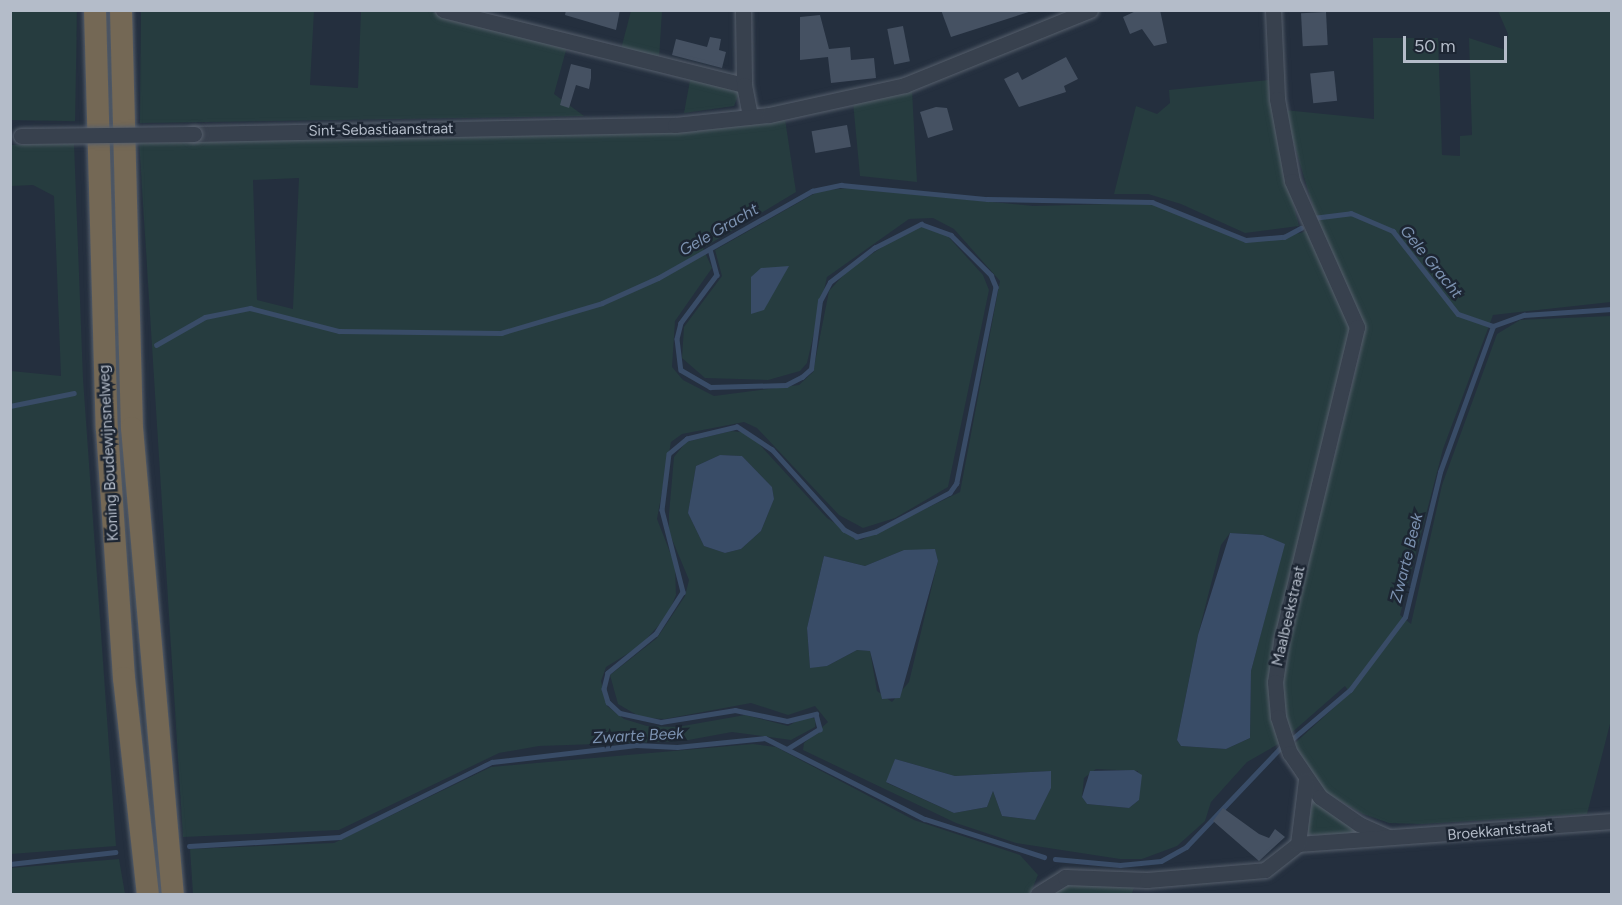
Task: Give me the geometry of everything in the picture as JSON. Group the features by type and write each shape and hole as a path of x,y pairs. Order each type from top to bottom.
{"highway":[{"name":"Koning Boudewijnsnelweg","path":"96,10 106,429 124,678 147,894"},
{"name":"Koning Boudewijnsnelweg","path":"121,10 132,428 172,894"}],"street":[{"path":"443,10 744,85"},
{"path":"743,10 744,85 750,116"},
{"name":"Sint-Sebastiaanstraat","path":"16,136 675,125 750,116 905,85 1090,10"},
{"name":"Maalbeekstraat","path":"1272,10 1277,99 1292,181 1358,327 1281,642 1275,682 1283,737 1306,780"},
{"path":"1306,780 1336,811 1388,837"},
{"path":"1038,894 1065,878 1248,874 1274,866 1298,844 1306,780"},
{"name":"Broekkantstraat","path":"1298,844 1611,822"}],"green space":[{"path":"11,10 77,11 75,121 10,120"},
{"path":"141,10 314,11 310,85 358,88 361,11 427,11 568,43 554,94 584,116 140,123"},
{"path":"631,11 662,11 659,59 621,49"},
{"path":"1498,11 1611,11 1611,302 1493,315 1443,449 1400,615 1411,624 1442,485 1497,334 1520,320 1611,316 1612,716 1587,814 1422,824 1389,823 1363,814 1326,793 1294,744 1350,693 1345,686 1289,735 1280,678 1362,345 1350,341 1272,669 1272,705 1282,742 1247,762 1211,802 1205,821 1177,846 1142,859 1120,859 1016,843 956,823 803,750 804,743 828,722 815,706 788,715 751,703 665,719 642,718 618,704 610,675 657,638 685,596 689,580 669,532 669,514 674,457 686,442 731,431 749,433 827,518 861,540 960,492 1000,281 954,229 933,218 909,219 827,277 807,363 800,371 768,380 705,378 682,358 684,327 722,276 715,250 819,191 849,188 1033,206 1152,203 1243,241 1300,233 1319,227 1284,110 1374,119 1373,38 1438,38 1442,155 1460,156 1460,136 1472,135 1469,38 1506,50 1508,34","holes":["720,455 742,456 772,487 774,499 761,531 741,549 725,553 704,546 688,513 696,466","1230,533 1263,535 1284,544 1251,671 1250,738 1226,749 1181,746 1177,740 1198,635 1221,545","904,550 935,550 938,561 909,682 892,702 877,691 870,651 857,650 827,666 810,667 807,628 824,556 865,566","895,759 955,776 1051,771 1051,788 1035,820 1002,816 993,791 987,807 954,813 887,783","1096,769 1138,771 1139,800 1129,808 1087,804 1082,797 1084,778"]},
{"path":"691,75 734,86 739,93 734,106 684,113"},
{"path":"1269,80 1277,141 1299,226 1245,233 1181,204 1148,194 1114,194 1136,106 1157,114 1170,103 1169,90"},
{"path":"912,91 917,182 860,176 853,102"},
{"path":"785,119 796,192 703,248 712,268 675,321 672,367 683,380 714,396 799,385 813,372 829,291 848,270 909,229 925,226 944,232 983,275 989,290 948,487 895,518 863,528 839,515 757,428 744,422 682,434 671,442 657,519 675,565 676,595 668,615 640,646 606,667 601,681 607,706 624,719 647,726 677,727 745,715 788,726 806,716 816,719 815,727 791,740 732,732 683,741 539,746 499,753 339,830 183,837 139,140 679,131","holes":["299,178 293,309 257,300 253,180"]},
{"path":"74,143 83,379 116,846 11,854 11,371 61,376 54,196 33,185 11,186 10,145"},
{"path":"753,744 776,747 914,820 1020,855 1038,875 1030,894 193,894 190,849 334,843 491,767"},
{"path":"1314,799 1356,828 1358,833 1310,835 1306,830"},
{"path":"119,859 125,894 11,894 11,868"},
{"path":"1062,882 1135,883 1132,894 1043,894"}],"water":[{"path":"789,266 764,310 751,314 751,277 761,268"},
{"path":"720,455 742,456 772,487 774,499 761,531 741,549 725,553 704,546 688,513 696,466"},
{"path":"1230,533 1263,535 1285,544 1251,671 1250,738 1226,749 1181,746 1177,740 1198,635"},
{"path":"935,549 938,561 900,698 882,699 870,651 857,650 827,666 810,668 807,628 824,556 865,566 904,550"},
{"path":"895,759 955,776 1051,771 1051,788 1035,820 1002,816 993,791 987,807 954,813 886,782"},
{"path":"1134,770 1142,775 1139,800 1129,808 1087,804 1082,797 1090,771"}],"building":[{"path":"566,10 620,10 616,30 565,15"},
{"path":"941,10 1035,10 951,37"},
{"path":"1138,10 1160,10 1167,43 1154,46 1142,29 1130,34 1123,17"},
{"path":"1326,12 1328,45 1303,46 1301,13"},
{"path":"820,15 829,49 850,47 851,60 874,58 876,78 831,83 828,57 800,60 800,17"},
{"path":"903,26 910,61 894,64 887,29"},
{"path":"710,37 721,39 719,50 726,52 722,68 672,55 676,39 707,47"},
{"path":"1066,57 1078,79 1064,86 1066,92 1019,107 1004,79 1018,72 1022,80"},
{"path":"571,64 591,69 591,78 589,89 576,85 569,108 560,105"},
{"path":"1334,71 1337,101 1313,103 1310,74"},
{"path":"936,107 947,108 953,130 928,138 920,112"},
{"path":"847,125 851,147 815,153 812,131"},
{"path":"1223,808 1259,834 1269,838 1275,829 1285,837 1259,861 1213,821"}],"waterway":[{"name":"Gele Gracht","path":"156,345 205,317 250,308 339,331 501,333 602,303 658,278 812,191 841,185 987,199 1152,202 1246,240 1284,237 1301,228"},
{"name":"Gele Gracht","path":"1313,218 1351,213 1393,231 1458,314 1493,326"},
{"path":"710,249 717,275 681,323 677,339 681,370 710,387 786,385 802,377 811,369 820,301 830,282 874,248 921,224 951,235 991,275 996,287 957,483 950,493 876,532 857,537 844,530 772,450 737,427 687,439 669,454 662,510 683,592 656,634 608,673 604,689 608,702 620,713 661,722 735,710 787,721 816,714 820,729 790,748"},
{"name":"Zwarte Beek","path":"1290,741 1350,690 1405,617 1440,472 1493,326 1524,315 1612,309"},
{"name":"Gele Gracht","path":"10,406 74,393"},
{"name":"Zwarte Beek","path":"189,846 340,837 492,762 636,745 677,747 765,738 925,819 1044,857"},
{"name":"Zwarte Beek","path":"1055,859 1120,865 1161,861 1186,847 1283,745"},
{"name":"Zwarte Beek","path":"10,864 115,852"}]}
